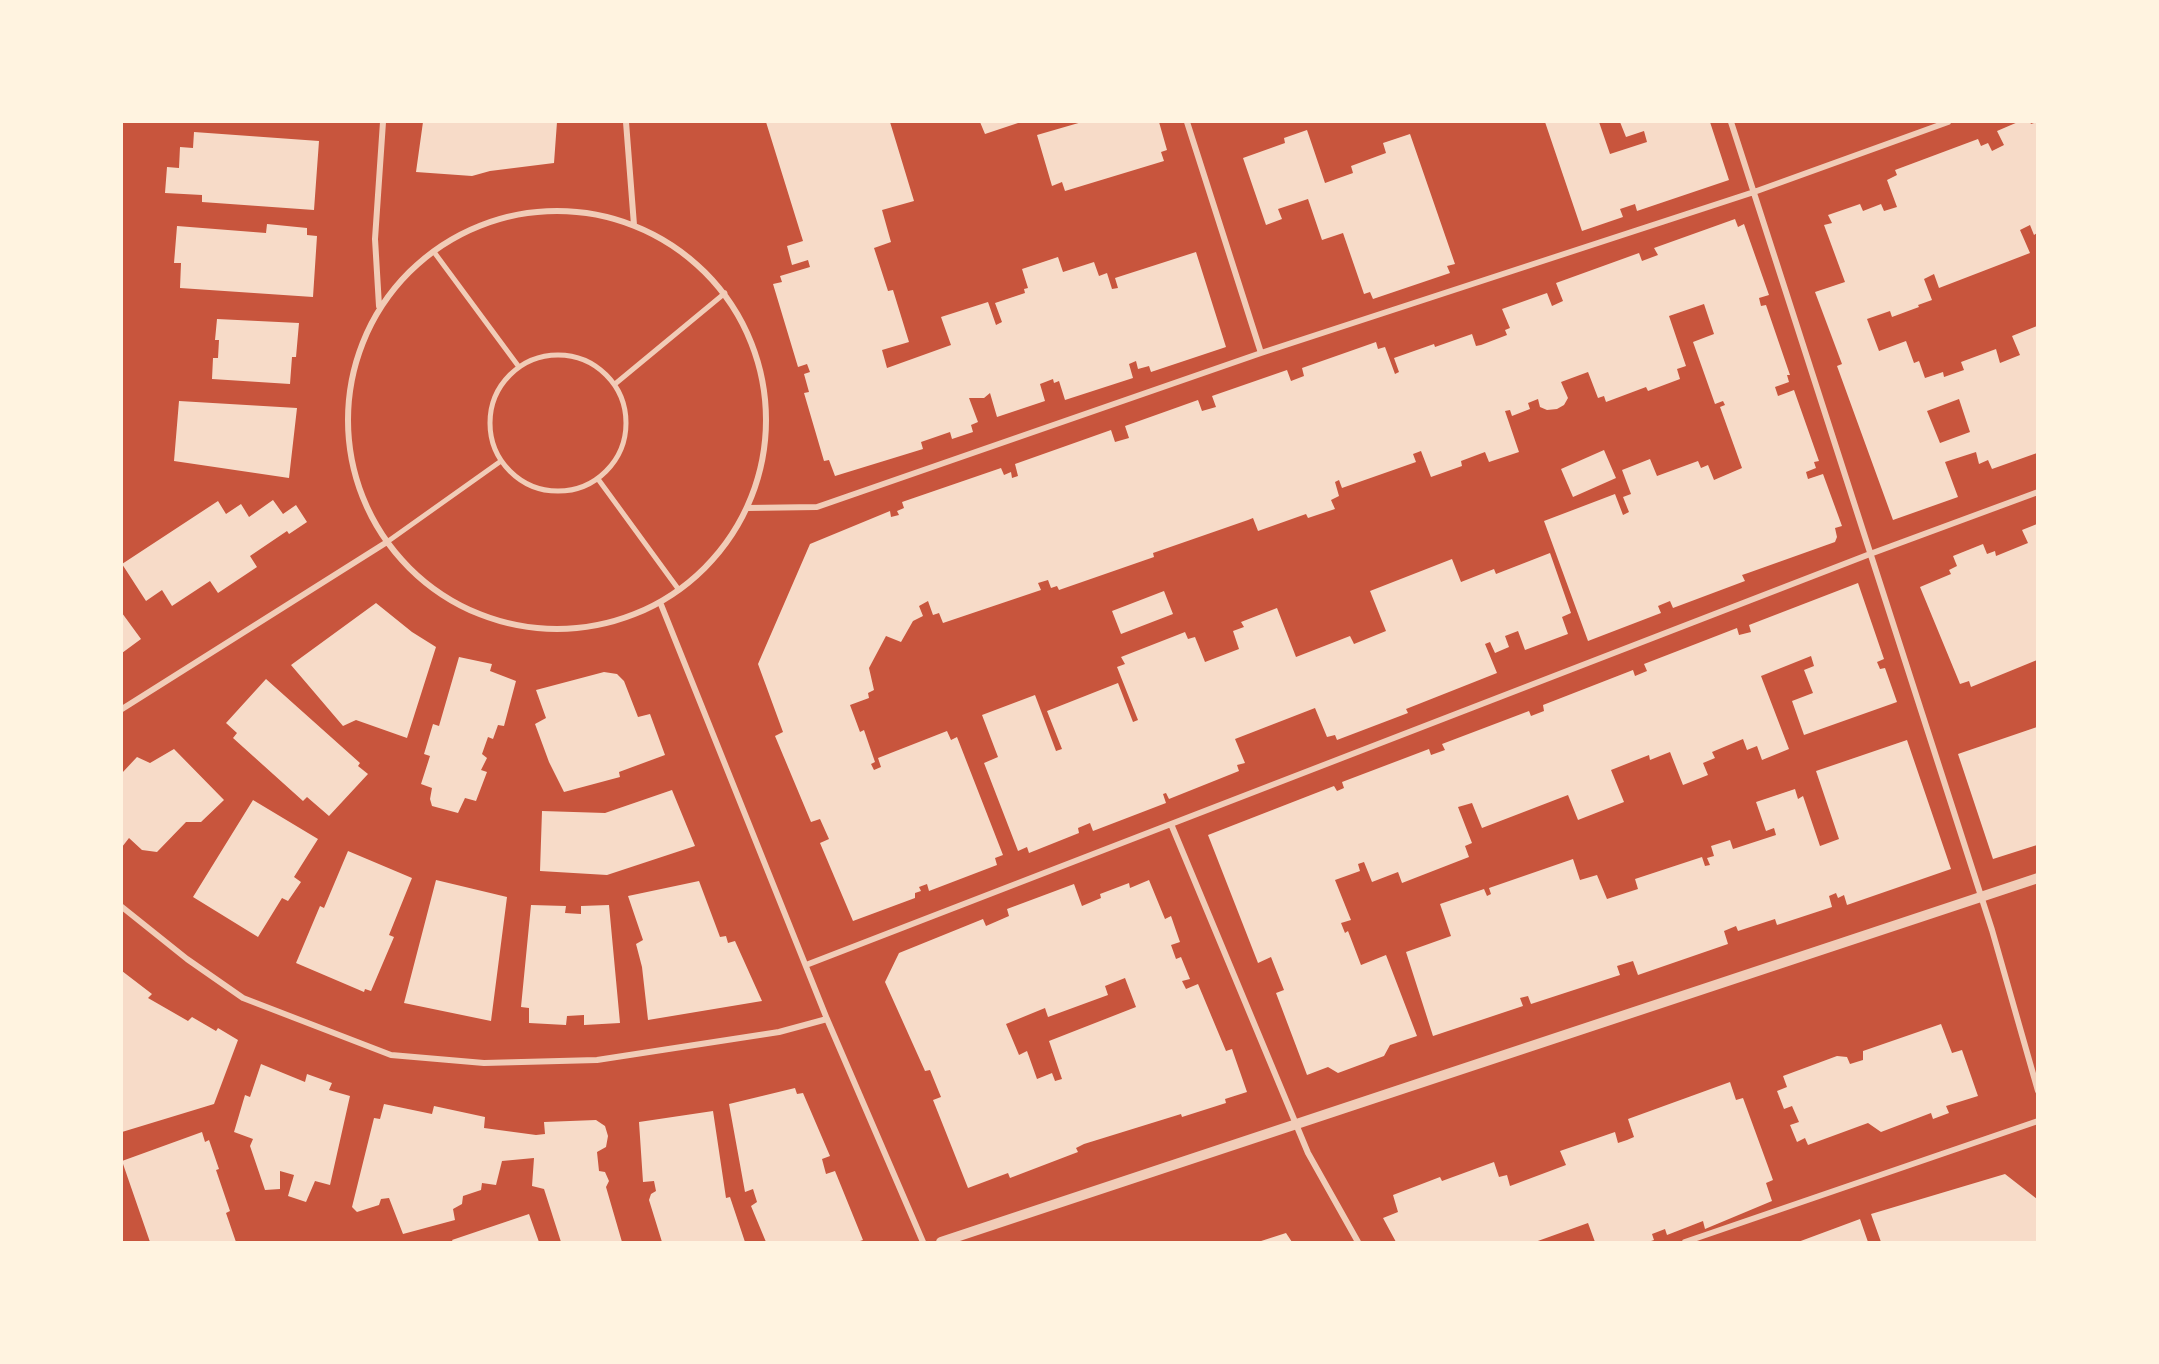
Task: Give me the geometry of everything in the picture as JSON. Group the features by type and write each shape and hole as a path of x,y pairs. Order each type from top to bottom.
{"street":[{"path":"379,306 375,239 383,122"},
{"path":"626,122 634,225"},
{"path":"1187,122 1261,353"},
{"path":"1731,122 1992,930 2037,1091"},
{"path":"747,508 817,507 1261,353 1754,192 1948,122"},
{"path":"574,211 634,225 658,236 679,249 698,265 724,293 740,317 761,369 766,397 767,425 762,468 747,508 722,549 679,590 660,602 622,618 581,627 540,628 512,624 473,611 436,590 415,573 387,542 372,517 360,489 352,460 348,430 354,370 379,306 413,269 434,252 466,232 489,222 525,213 574,211"},
{"path":"434,252 519,367"},
{"path":"615,384 724,293"},
{"path":"560,354 581,358 600,369 615,384 624,403 627,424 623,446 613,464 598,479 578,488 556,491 535,488 516,477 501,461 492,442 490,421 494,400 504,382 519,367 538,358 560,354"},
{"path":"122,709 387,542 501,461"},
{"path":"598,479 679,590"},
{"path":"806,964 1870,554 2037,492"},
{"path":"660,602 828,1019 923,1242"},
{"path":"1171,824 1308,1153 1358,1242"},
{"path":"941,1242 2037,878"},
{"path":"122,907 187,959 243,998 391,1056 484,1063 597,1060 779,1032 828,1019"},
{"path":"1685,1242 2037,1121"}],"building":[{"path":"423,122 557,122 554,163 490,171 472,176 416,172"},
{"path":"766,122 890,122 914,201 882,210 891,242 874,248 888,291 893,290 909,342 882,350 887,368 951,345 941,317 988,302 996,325 1002,322 995,303 1025,293 1024,289 1028,288 1022,269 1058,257 1063,272 1094,262 1099,276 1107,273 1112,289 1118,288 1115,278 1196,252 1226,347 1151,372 1149,366 1138,369 1136,361 1129,364 1133,378 1065,400 1059,381 1054,383 1053,379 1040,384 1045,401 997,417 990,393 984,398 969,398 978,422 971,425 973,432 952,439 950,432 921,442 923,449 835,476 829,460 824,461 804,393 809,392 804,374 810,372 807,364 798,367 773,284 782,282 780,276 810,267 808,260 792,265 787,246 803,241"},
{"path":"980,122 1021,122 985,134"},
{"path":"1082,122 1159,122 1167,150 1161,152 1164,161 1065,191 1062,182 1052,186 1037,135"},
{"path":"1545,122 1599,122 1610,154 1647,142 1644,131 1626,137 1620,122 1710,122 1729,180 1637,211 1635,204 1620,209 1623,217 1582,231"},
{"path":"2018,122 2030,122 2031,124 2037,122 2037,233 2034,235 2030,225 2020,230 2030,253 1939,288 1934,274 1924,279 1932,300 1892,317 1890,311 1867,319 1879,351 1906,341 1914,363 1919,361 1925,378 1943,372 1944,377 1964,370 1961,362 1996,349 2000,363 2020,355 2012,336 2037,326 2037,453 1992,469 1988,460 1979,464 1976,452 1945,462 1958,497 1893,520 1837,366 1842,364 1815,292 1845,282 1824,225 1832,223 1828,215 1860,204 1863,211 1881,204 1884,211 1897,207 1887,180 1897,175 1895,170 1978,139 1981,146 1988,143 1992,151 2004,145 1997,131","holes":["1959,399 1970,432 1940,443 1927,411"]},
{"path":"1307,130 1325,183 1353,173 1351,166 1386,153 1383,143 1410,134 1455,264 1447,266 1450,273 1373,299 1370,292 1364,294 1343,233 1322,240 1308,199 1278,209 1282,219 1266,225 1243,158 1285,143 1284,138"},
{"path":"194,132 319,141 314,210 202,202 202,195 165,193 167,167 179,168 180,147 193,148"},
{"path":"1735,219 1738,227 1744,224 1769,295 1759,298 1761,306 1766,305 1790,375 1787,375 1789,382 1775,387 1778,396 1794,390 1819,461 1814,462 1816,468 1806,472 1808,479 1823,474 1842,526 1835,528 1837,537 1835,542 1742,575 1745,581 1673,608 1670,601 1658,606 1661,613 1588,641 1544,521 1615,494 1623,515 1629,512 1623,497 1631,494 1622,470 1650,459 1657,476 1698,461 1701,468 1708,465 1714,480 1742,468 1720,407 1725,405 1723,401 1715,404 1693,342 1714,334 1704,304 1669,316 1686,366 1677,369 1680,379 1648,391 1646,387 1606,402 1604,396 1598,398 1588,372 1561,382 1568,398 1564,405 1557,409 1547,410 1540,407 1538,399 1528,403 1530,409 1512,416 1510,410 1505,411 1519,452 1489,462 1485,452 1461,461 1462,466 1431,477 1421,451 1413,454 1416,462 1342,488 1339,480 1335,482 1339,496 1331,500 1335,509 1308,518 1306,514 1258,531 1253,518 1153,553 1154,557 1059,590 1057,586 1051,588 1048,580 1038,583 1041,590 943,623 939,613 933,615 928,601 919,606 923,616 913,621 901,642 886,636 869,668 874,690 868,693 869,698 850,705 860,732 864,730 875,762 871,764 874,770 881,767 878,758 947,731 951,740 957,737 1003,855 995,858 997,865 929,891 927,884 919,887 921,891 915,893 915,898 853,921 820,843 829,839 820,819 811,822 775,736 783,732 758,664 810,544 890,511 891,517 899,515 897,511 904,508 902,502 1001,468 1004,475 1011,472 1012,478 1018,476 1015,464 1111,430 1115,442 1129,438 1125,426 1198,400 1202,411 1216,407 1212,396 1287,370 1291,381 1304,376 1302,368 1376,342 1378,349 1385,347 1395,374 1399,372 1394,358 1434,344 1435,347 1472,334 1476,346 1481,345 1507,335 1505,330 1510,328 1502,309 1547,293 1552,306 1563,301 1556,283 1639,253 1642,261 1658,255 1654,248"},
{"path":"267,224 307,228 307,235 317,236 313,297 180,288 181,263 174,263 177,226 266,233"},
{"path":"217,319 299,323 296,357 292,357 290,384 212,379 213,358 218,358 219,340 215,340"},
{"path":"179,401 297,408 289,478 174,461"},
{"path":"1604,450 1616,478 1573,497 1561,469"},
{"path":"273,500 283,514 296,505 307,522 289,534 287,531 250,556 257,567 218,593 210,581 172,606 162,590 146,601 122,564 218,501 226,514 241,504 249,517"},
{"path":"2037,524 2037,660 1971,687 1969,681 1960,684 1920,587 1951,574 1949,570 1957,566 1953,556 1983,544 1987,554 1995,551 1996,556 2028,543 2022,530"},
{"path":"1550,553 1571,613 1562,617 1568,634 1525,650 1518,631 1505,636 1509,647 1495,653 1490,642 1485,644 1497,673 1406,709 1408,713 1337,740 1335,735 1327,737 1315,708 1235,739 1245,763 1237,765 1239,771 1169,799 1166,793 1163,794 1166,803 1093,831 1090,823 1078,828 1079,833 1029,853 1027,847 1018,851 984,763 998,757 982,715 1035,695 1056,751 1062,749 1047,711 1118,683 1133,722 1138,720 1117,667 1125,664 1121,657 1185,632 1188,639 1195,637 1205,662 1239,649 1233,631 1244,627 1241,622 1277,608 1296,657 1350,636 1354,644 1386,631 1370,591 1452,559 1461,582 1494,569 1496,574"},
{"path":"1858,583 1884,659 1877,662 1880,669 1885,668 1897,702 1804,735 1792,701 1813,693 1804,670 1814,666 1811,656 1761,676 1789,749 1762,760 1757,746 1747,750 1743,739 1712,752 1715,758 1703,763 1708,775 1683,785 1670,752 1650,760 1649,755 1611,770 1624,802 1578,820 1568,795 1482,828 1472,803 1458,807 1472,843 1465,846 1469,857 1402,883 1398,872 1372,882 1364,862 1358,864 1360,871 1335,880 1351,920 1341,923 1345,933 1348,931 1361,965 1386,955 1417,1036 1390,1045 1384,1056 1338,1073 1328,1067 1307,1075 1276,993 1284,990 1271,957 1258,963 1208,835 1334,786 1337,791 1344,788 1342,782 1429,749 1431,755 1445,750 1442,744 1529,711 1531,716 1544,711 1543,705 1633,670 1635,676 1647,671 1644,664 1737,628 1739,635 1751,632 1749,625"},
{"path":"1164,591 1173,614 1121,634 1112,611"},
{"path":"376,603 412,632 436,647 407,738 356,720 343,726 291,665"},
{"path":"122,613 141,639 122,653"},
{"path":"459,657 492,664 490,671 516,681 504,726 498,725 493,739 488,737 482,754 487,758 481,770 487,772 476,801 465,798 458,813 432,806 430,799 432,788 421,784 430,756 424,754 433,724 439,726"},
{"path":"604,672 617,674 624,681 638,717 650,714 665,755 619,772 620,777 564,792 549,762 535,724 546,718 536,690"},
{"path":"266,679 360,763 358,766 368,774 329,816 307,797 303,801 233,738 237,733 226,723"},
{"path":"2037,727 2037,845 1993,859 1958,754"},
{"path":"1907,740 1951,869 1847,905 1844,895 1838,898 1836,893 1829,896 1832,907 1777,925 1775,919 1738,931 1736,926 1724,931 1728,944 1638,975 1633,961 1617,966 1620,975 1531,1004 1528,996 1520,998 1523,1006 1433,1036 1406,952 1451,936 1440,904 1484,889 1487,896 1491,894 1489,888 1573,859 1580,880 1597,875 1607,899 1638,889 1635,879 1702,857 1705,866 1710,865 1707,858 1714,856 1711,846 1730,840 1733,849 1776,835 1774,828 1766,831 1756,802 1795,789 1798,799 1803,796 1820,846 1839,839 1816,771"},
{"path":"174,749 224,800 201,822 186,822 157,852 142,850 129,838 122,847 122,773 137,757 150,763"},
{"path":"672,790 695,846 607,875 540,871 542,811 605,813"},
{"path":"253,800 318,839 294,877 301,882 288,901 282,898 258,937 193,897"},
{"path":"348,851 412,878 389,935 394,937 371,991 365,989 364,992 296,963 320,906 324,908"},
{"path":"436,880 507,897 491,1021 404,1003"},
{"path":"1149,880 1165,919 1171,916 1180,942 1171,945 1176,959 1181,957 1190,979 1182,981 1186,989 1198,984 1226,1051 1232,1049 1247,1092 1225,1099 1226,1103 1182,1117 1181,1114 1084,1144 1076,1148 1078,1152 1010,1178 1008,1173 968,1188 933,1100 941,1097 930,1070 925,1071 885,982 899,953 983,919 986,926 1009,916 1007,909 1074,884 1082,906 1101,898 1100,894 1129,883 1130,888","holes":["1125,978 1136,1007 1049,1041 1062,1079 1055,1081 1052,1073 1037,1079 1027,1051 1019,1055 1006,1024 1045,1008 1048,1017 1108,995 1105,986"]},
{"path":"699,881 720,937 726,936 728,943 735,941 762,1001 648,1020 642,967 636,944 643,940 628,896"},
{"path":"531,905 566,906 565,913 581,914 581,906 609,905 620,1023 584,1025 584,1015 567,1016 566,1025 529,1023 529,1008 521,1007"},
{"path":"122,971 152,994 148,998 188,1021 192,1017 238,1040 214,1104 122,1132"},
{"path":"1941,1024 1952,1053 1962,1050 1978,1096 1946,1106 1949,1113 1933,1119 1931,1113 1881,1132 1868,1123 1808,1145 1805,1138 1797,1142 1790,1125 1799,1122 1792,1106 1784,1109 1777,1091 1787,1087 1783,1076 1837,1056 1847,1057 1850,1064 1863,1060 1863,1051"},
{"path":"261,1064 305,1082 307,1074 332,1083 329,1090 350,1096 330,1185 315,1181 306,1202 288,1196 294,1175 280,1171 280,1189 265,1190 250,1146 253,1139 234,1132 245,1095 250,1097"},
{"path":"1730,1082 1736,1100 1743,1098 1773,1180 1766,1183 1772,1201 1705,1229 1703,1221 1667,1235 1665,1229 1652,1234 1654,1240 1648,1242 1595,1242 1588,1223 1535,1242 1396,1242 1383,1218 1398,1212 1393,1195 1440,1177 1442,1181 1494,1162 1499,1177 1507,1175 1510,1186 1566,1165 1560,1151 1615,1132 1618,1143 1627,1140 1634,1137 1628,1119"},
{"path":"795,1088 797,1094 803,1093 830,1156 822,1159 826,1174 835,1171 863,1240 857,1242 766,1242 751,1206 757,1202 753,1189 745,1192 729,1104"},
{"path":"384,1104 432,1114 434,1106 485,1117 484,1128 536,1135 545,1134 544,1122 596,1120 605,1126 608,1136 606,1147 597,1152 599,1171 605,1172 609,1181 606,1187 622,1242 561,1242 544,1189 532,1186 534,1158 502,1161 496,1185 482,1183 481,1190 463,1196 462,1204 453,1209 455,1220 403,1234 389,1198 381,1199 379,1205 357,1212 352,1207 374,1118 380,1119"},
{"path":"713,1111 726,1198 730,1197 745,1242 662,1242 649,1200 651,1194 656,1191 654,1181 643,1182 639,1122"},
{"path":"202,1132 205,1142 209,1140 219,1169 216,1170 230,1211 226,1213 236,1242 150,1242 122,1161"},
{"path":"2005,1174 2037,1199 2037,1242 1881,1242 1871,1214"},
{"path":"529,1214 539,1242 453,1242 452,1240"},
{"path":"1860,1219 1868,1242 1798,1242"},
{"path":"1286,1233 1292,1242 1258,1242"}]}
